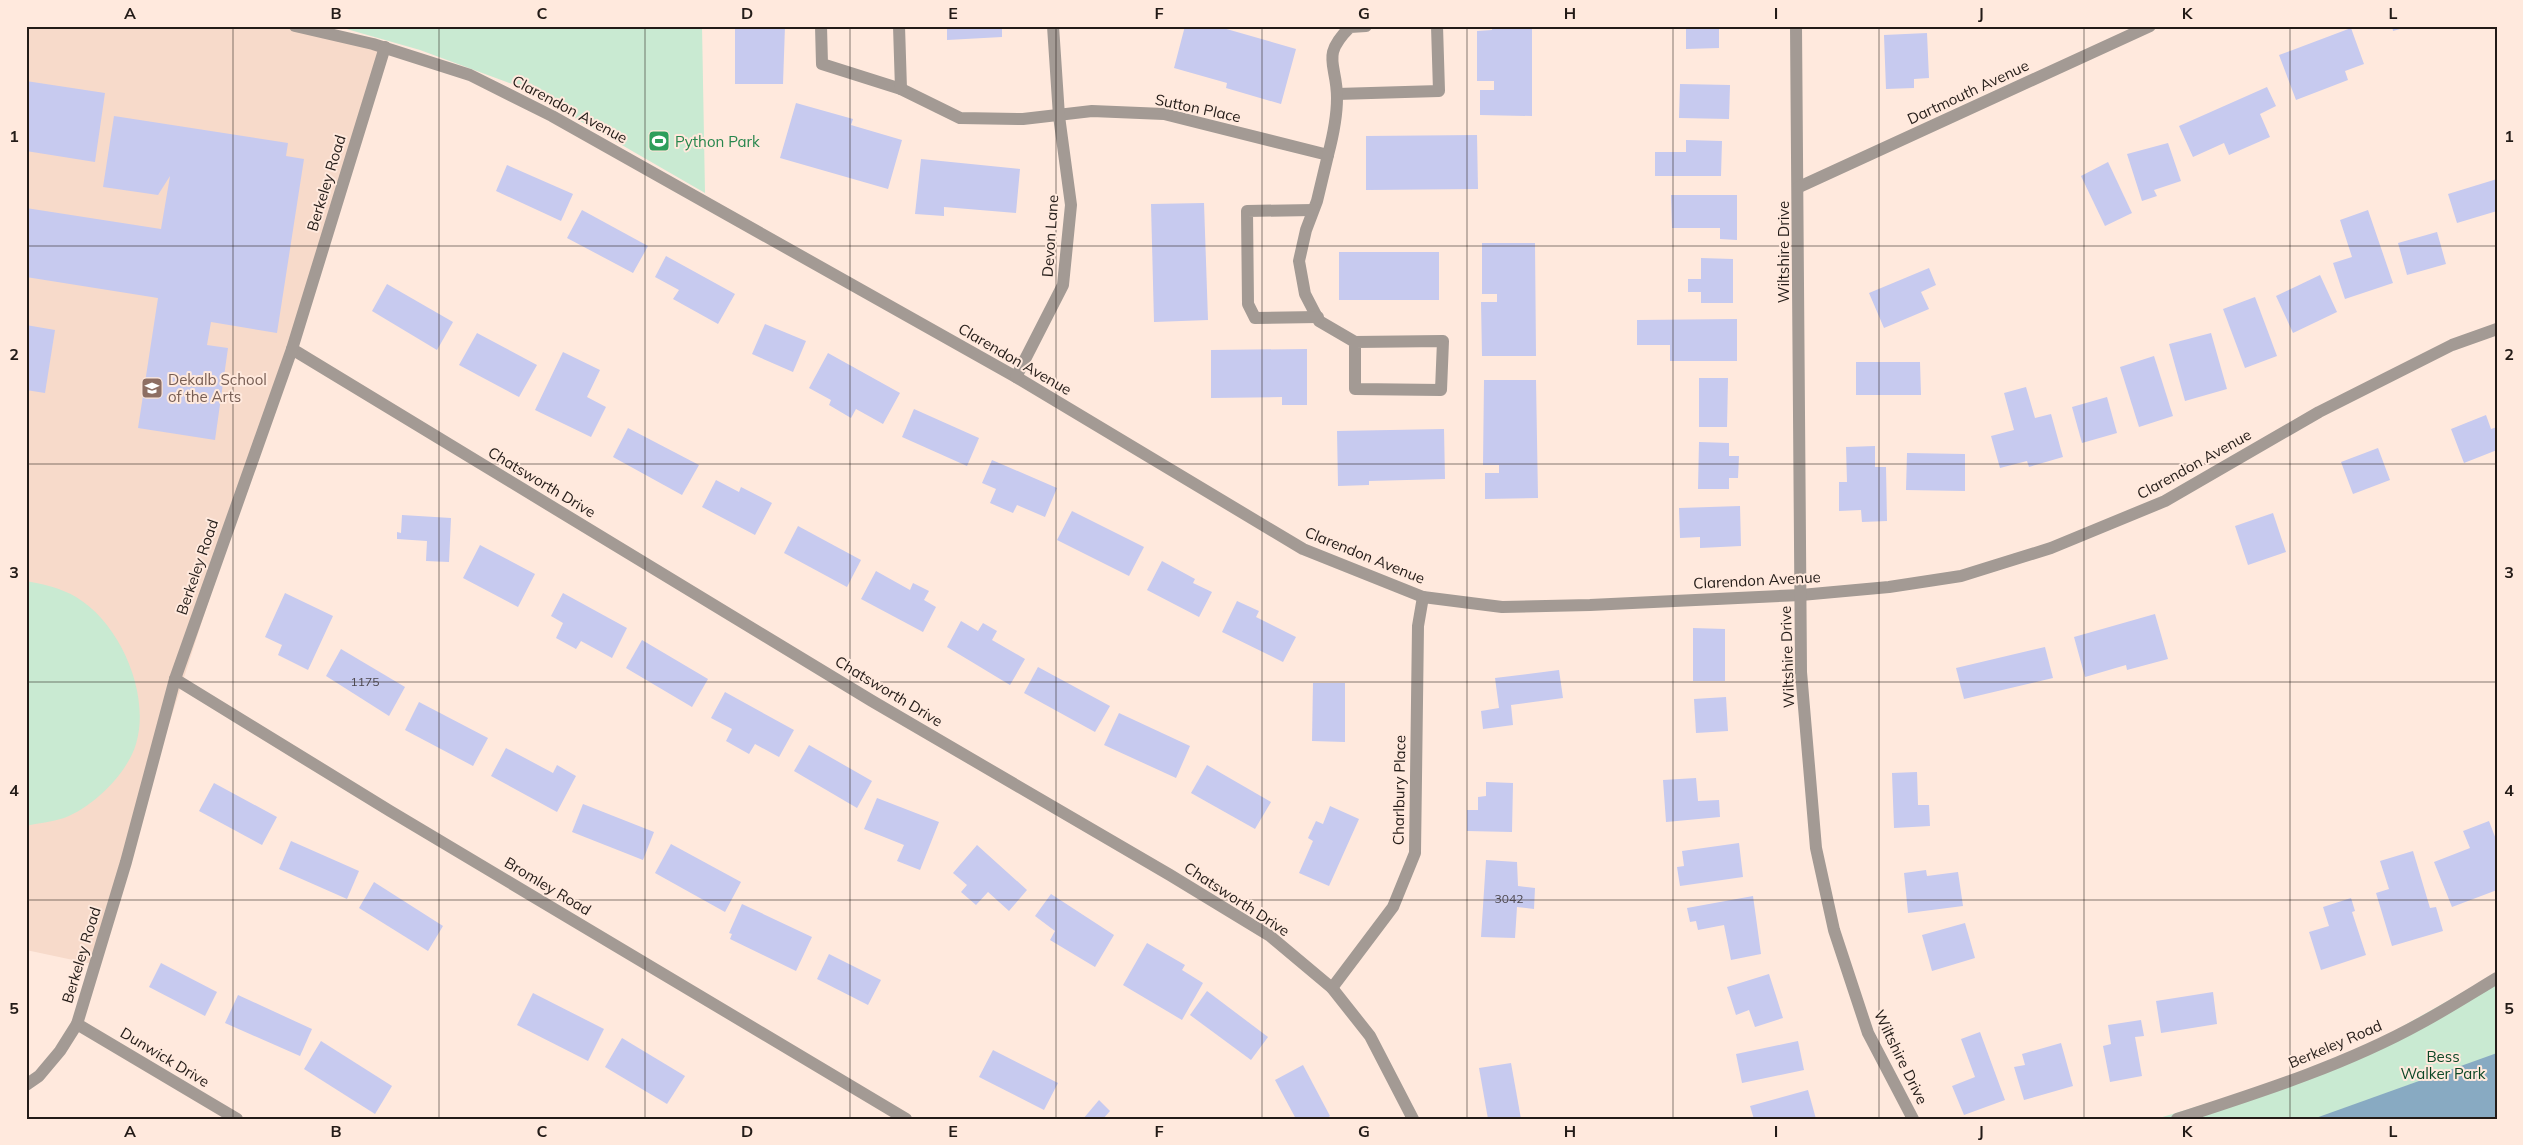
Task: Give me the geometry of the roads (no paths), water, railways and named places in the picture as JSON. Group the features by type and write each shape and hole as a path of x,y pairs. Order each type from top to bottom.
{"street":[{"name":"Clarendon Avenue","path":"294,26 385,47 470,75 552,116 1016,377 1303,549 1423,597 1502,607 1801,595 1889,587 1961,576 2050,548 2166,502 2319,412 2452,346 2497,329"},
{"name":"Sutton Place","path":"821,26 822,64 901,89 960,118 1022,119 1092,111 1164,114 1328,155"},
{"path":"899,26 901,89"},
{"name":"Devon Lane","path":"1016,377 1063,285 1071,205 1059,116 1053,26"},
{"path":"1355,342 1356,389 1441,390 1443,341 1355,342 1319,320 1305,294 1299,261 1336,119 1337,94 1330,60 1337,40 1350,27 1366,26"},
{"path":"1337,94 1439,91 1437,26"},
{"name":"Wiltshire Drive","path":"1796,26 1799,187 1801,672 1816,848 1834,930 1868,1033 1913,1119"},
{"name":"Dartmouth Avenue","path":"1799,187 2150,26"},
{"name":"Berkeley Road","path":"26,1085 39,1076 60,1051 77,1024 126,862 175,679 292,349 385,47"},
{"path":"1313,210 1247,210 1248,304 1255,318 1318,317"},
{"name":"Chatsworth Drive","path":"292,349 872,701 1270,936 1332,988 1370,1036 1413,1119"},
{"name":"Charlbury Place","path":"1332,988 1393,907 1415,853 1418,626 1423,597"},
{"name":"Bromley Road","path":"175,679 390,811 906,1119"},
{"name":"Berkeley Road","path":"2177,1119 2276,1087 2353,1055 2420,1024 2497,978"},
{"name":"Dunwick Drive","path":"77,1024 237,1119"}],"water":[{"path":"2497,1053 2497,1119 2313,1119"}],"place":[{"name":"Python Park","path":"659,141"},
{"name":"Dekalb School of the Arts","path":"152,388"}],"park label":[{"name":"Bess Walker Park","path":"2443,1064"}]}
